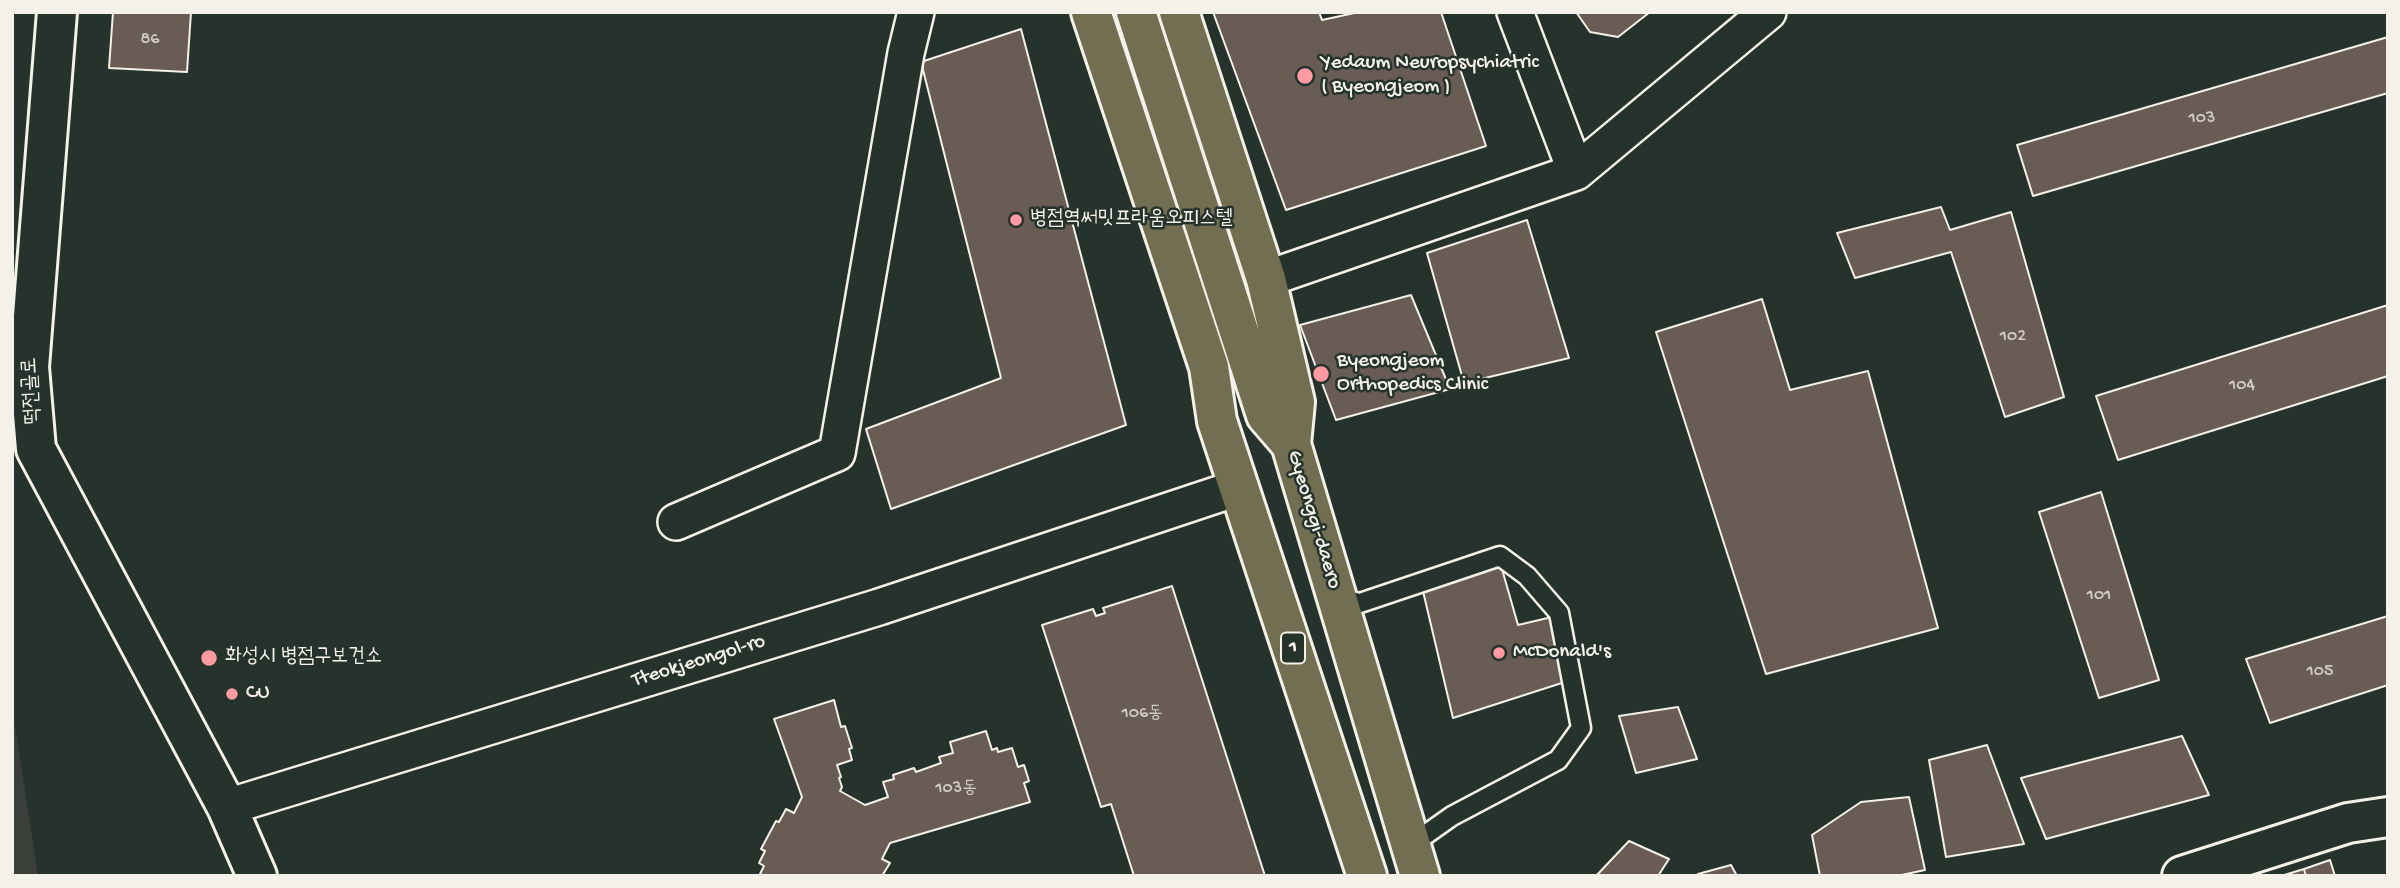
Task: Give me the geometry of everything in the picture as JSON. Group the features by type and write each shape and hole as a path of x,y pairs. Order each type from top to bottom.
{"main road":[{"path":"1070,12 1140,242 1189,375 1217,421"},
{"name":"1","path":"1090,12 1209,367 1217,421 1367,876"},
{"name":"Gyeonggi-daero","path":"1136,12 1266,415 1291,444 1415,860"},
{"path":"1178,12 1266,279 1295,402 1291,444"}],"street":[{"name":"떡전골로","path":"57,12 29,367 36,449 227,807"},
{"path":"676,522 837,453 906,53 916,12"},
{"path":"1515,12 1576,172"},
{"path":"1266,279 1576,172 1768,12"},
{"name":"Tteokjeongol-ro","path":"227,807 878,607 1240,487"},
{"path":"227,807 257,876"},
{"path":"2182,876 2348,823 2388,817"}],"lane":[{"path":"1337,598 1360,603 1500,556 1527,576 1559,613 1581,727 1558,760 1452,816 1415,860"}],"shaded area":[{"path":"12,706 38,876 12,876"}],"building":[{"path":"113,12 191,12 187,72 109,68"},
{"path":"1213,12 1319,12 1322,20 1359,12 1441,12 1486,146 1286,210"},
{"path":"1576,12 1650,12 1618,37 1590,32"},
{"name":"병점역써밋프라움오피스텔","path":"1021,29 1126,425 891,509 866,429 1001,378 921,62"},
{"path":"2388,37 2388,93 2033,196 2017,145"},
{"path":"1941,207 1950,230 2011,212 2064,397 2005,417 1951,252 1855,278 1837,233"},
{"path":"1527,220 1569,358 1464,383 1427,253"},
{"path":"1411,295 1450,389 1336,420 1300,325"},
{"path":"1762,299 1790,390 1868,371 1938,628 1766,674 1656,332"},
{"path":"2388,305 2388,376 2118,460 2096,396"},
{"path":"2101,492 2159,680 2099,698 2039,512"},
{"name":"McDonald's","path":"1500,562 1518,625 1552,617 1568,681 1453,718 1422,587"},
{"path":"1172,586 1265,876 1134,876 1111,804 1101,807 1042,625 1093,609 1096,616 1105,613 1103,608"},
{"path":"2388,616 2388,685 2270,723 2246,659"},
{"path":"834,700 841,727 845,726 852,748 849,749 852,760 837,765 841,777 840,791 865,805 888,797 883,782 894,779 893,775 914,768 916,772 941,763 939,757 953,753 950,742 986,731 992,750 997,748 998,752 1012,748 1018,767 1024,765 1029,781 1024,783 1030,802 890,843 882,859 890,863 882,876 760,874 764,866 759,863 765,851 761,849 776,821 779,822 786,809 794,813 802,797 774,719"},
{"path":"1678,707 1697,759 1636,773 1619,716"},
{"path":"2182,736 2209,795 2046,839 2021,778"},
{"path":"1987,745 2024,844 1946,857 1929,760"},
{"path":"1909,797 1925,870 1897,876 1820,876 1812,835 1861,802"},
{"path":"1629,841 1669,859 1658,876 1596,876"},
{"path":"2330,860 2335,876 2306,876 2304,869"},
{"path":"1731,865 1737,876 1696,876 1698,874"},
{"path":"2304,869 2306,876 2281,876"}],"place":[{"name":"Yedaum Neuropsychiatric ( Byeongjeom )","path":"1305,76"},
{"name":"병점역써밋프라움오피스텔","path":"1016,220"},
{"name":"Byeongjeom Orthopedics Clinic","path":"1321,374"},
{"name":"McDonald's","path":"1499,653"},
{"name":"화성시 병점구보건소","path":"209,658"},
{"name":"CU","path":"232,694"}]}
